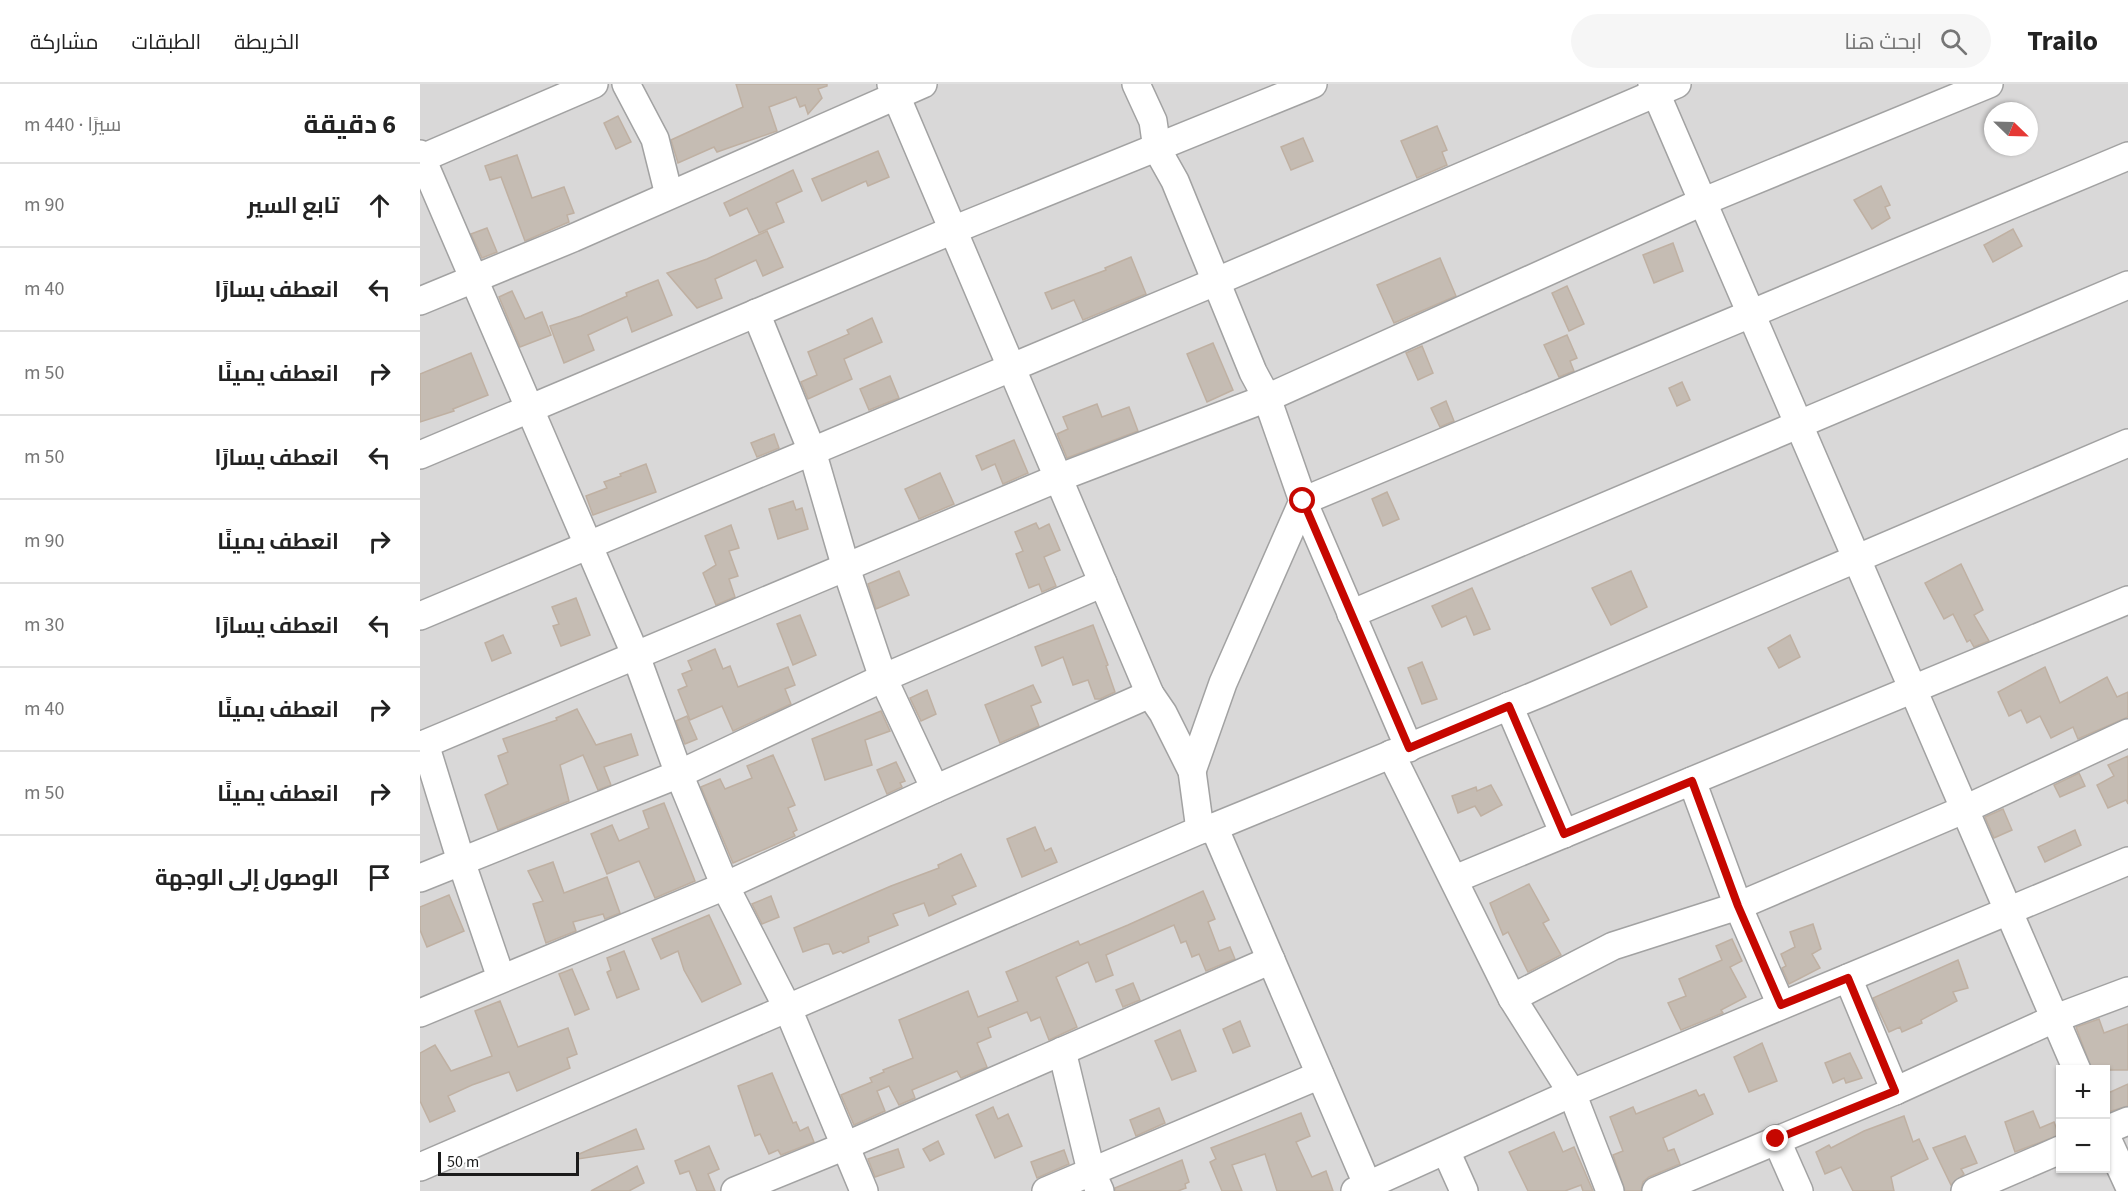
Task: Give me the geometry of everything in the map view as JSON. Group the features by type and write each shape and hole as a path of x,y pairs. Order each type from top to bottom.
{"street":[{"path":"594,84 421,157 636,656 679,774 725,886 788,1009 864,1191"},
{"path":"626,84 655,139 669,195"},
{"path":"420,301 473,277 573,238 893,90 923,84"},
{"path":"1136,84 1153,121 1157,149 1175,181 1215,282 1267,398 1303,501 1351,614 1400,751 1455,879 1512,998 1572,1093 1611,1191"},
{"path":"420,455 953,230 1313,84"},
{"path":"501,978 422,745 1058,478 1267,398 1702,202 1989,84"},
{"path":"420,616 1215,282 1662,87 1702,202 1963,810 2076,1065"},
{"path":"893,90 1150,694 1163,713 1192,771 1207,828 1271,960 1320,1075 1364,1189 1572,1093 2128,861"},
{"path":"1192,771 1223,683 1303,501 2128,156"},
{"path":"1351,614 2128,285"},
{"path":"756,312 812,451 846,568 883,678 934,789"},
{"path":"420,1167 1207,828 1509,706 2128,443"},
{"path":"420,878 679,774 883,678 1103,583"},
{"path":"1455,879 2128,600"},
{"path":"420,1013 725,886 934,789 1150,694"},
{"path":"1509,706 1564,834"},
{"path":"1512,998 1613,946 1738,906 1963,810 2128,733"},
{"path":"1692,781 1738,906 1781,1005"},
{"path":"735,1191 845,1146 1271,960"},
{"path":"1848,978 1895,1091"},
{"path":"1656,1191 1895,1091 2056,1018 2128,991"},
{"path":"1062,1051 1096,1181"},
{"path":"1046,1191 1096,1181 1320,1075"},
{"path":"2110,1128 2128,1121"},
{"path":"1776,1139 1799,1191"},
{"path":"2110,1145 2128,1184"},
{"path":"1446,1151 1464,1191"},
{"path":"1965,1191 2056,1152"}],"shaded area":[{"path":"420,84 2128,84 2128,1191 420,1191"}],"building":[{"path":"736,84 827,84 827,86 818,89 822,98 808,114 805,105 800,107 796,97 769,107 777,131 717,152 714,147 678,163 671,140 743,107"},
{"path":"618,116 631,142 616,149 604,123"},
{"path":"1437,126 1447,150 1442,152 1447,165 1417,178 1401,141"},
{"path":"1303,138 1313,161 1291,170 1281,147"},
{"path":"878,151 889,177 868,186 866,181 822,201 812,179"},
{"path":"517,155 532,198 564,187 574,213 567,215 569,222 525,241 501,177 490,180 485,166"},
{"path":"793,170 802,191 776,203 784,222 759,233 747,208 730,216 724,203"},
{"path":"1881,186 1890,205 1885,207 1890,218 1872,229 1854,200"},
{"path":"487,228 497,252 482,258 471,234"},
{"path":"2013,229 2022,246 1993,262 1984,245"},
{"path":"767,231 783,267 763,276 756,260 715,279 722,298 697,308 667,273 707,259"},
{"path":"1673,243 1683,271 1654,283 1643,255"},
{"path":"1131,257 1146,294 1083,320 1074,300 1052,309 1045,293 1106,270 1105,268"},
{"path":"1440,258 1456,296 1394,323 1377,285"},
{"path":"658,280 672,315 632,332 627,317 588,335 594,350 564,363 550,326 581,316"},
{"path":"1567,286 1584,324 1569,331 1552,293"},
{"path":"512,291 525,319 542,312 551,335 520,347 499,297"},
{"path":"872,318 882,342 844,359 852,379 808,399 801,382 817,375 808,352 849,334 847,330"},
{"path":"1567,335 1577,358 1570,361 1574,371 1559,377 1544,345"},
{"path":"1213,343 1233,390 1207,402 1187,354"},
{"path":"1422,346 1433,373 1418,380 1406,353"},
{"path":"471,353 488,395 453,409 454,411 420,422 420,374"},
{"path":"890,376 899,398 869,410 860,389"},
{"path":"1682,382 1690,400 1677,406 1669,388"},
{"path":"1446,401 1454,421 1440,427 1431,408"},
{"path":"1097,404 1102,417 1129,407 1138,431 1067,458 1057,434 1068,429 1063,417"},
{"path":"774,434 779,448 757,457 751,443"},
{"path":"1014,440 1028,473 1003,484 995,464 982,470 976,456"},
{"path":"646,464 656,492 593,515 586,496 607,488 604,482"},
{"path":"940,473 954,504 919,519 905,489"},
{"path":"1387,492 1399,519 1383,526 1372,499"},
{"path":"793,501 796,510 802,508 808,529 778,539 769,509"},
{"path":"1036,523 1039,529 1049,524 1060,550 1044,557 1056,586 1042,592 1039,584 1029,588 1016,554 1023,551 1015,532"},
{"path":"731,525 739,548 729,551 738,576 729,579 735,597 716,605 703,573 716,565 705,536"},
{"path":"1961,564 1983,610 1974,615 1989,641 1974,647 1970,640 1967,642 1953,614 1944,619 1925,583"},
{"path":"899,571 909,595 876,609 868,584"},
{"path":"1631,571 1647,607 1611,625 1592,588"},
{"path":"1472,588 1490,629 1474,635 1466,616 1442,627 1432,606"},
{"path":"576,598 590,635 561,646 553,626 559,624 552,607"},
{"path":"800,615 816,655 793,665 777,624"},
{"path":"1093,625 1115,692 1100,699 1095,699 1088,680 1073,685 1063,657 1042,666 1035,647"},
{"path":"503,635 511,653 492,661 485,643"},
{"path":"1790,635 1800,657 1779,668 1768,648"},
{"path":"715,649 723,669 730,666 738,687 788,667 795,685 785,689 791,704 733,731 722,706 690,720 678,690 687,686 682,674 692,670 688,661"},
{"path":"1422,662 1437,699 1422,704 1408,668"},
{"path":"2045,667 2060,703 2107,677 2117,697 2128,692 2128,717 2078,739 2073,727 2051,738 2040,716 2027,723 2021,710 2009,716 1998,692"},
{"path":"1033,685 1041,702 1031,706 1039,726 1000,743 985,705"},
{"path":"927,690 936,714 921,721 910,698"},
{"path":"577,709 596,745 631,734 638,755 604,767 611,785 598,790 583,755 560,765 569,801 498,830 485,795 508,784 498,756 508,752 503,739 557,720 556,718"},
{"path":"881,711 890,731 865,740 872,765 825,780 812,739"},
{"path":"687,716 697,739 685,744 676,721"},
{"path":"773,755 795,805 788,808 797,830 793,832 795,836 733,863 701,787 720,779 725,789 752,778 747,766"},
{"path":"2128,756 2128,804 2126,800 2108,808 2097,785 2114,776 2108,765"},
{"path":"896,762 905,781 900,783 902,787 887,794 877,770"},
{"path":"2079,773 2085,786 2060,797 2054,785"},
{"path":"1491,785 1502,805 1481,816 1475,806 1458,813 1452,796 1476,787 1477,791"},
{"path":"664,803 695,881 655,898 639,861 607,874 591,834 612,825 619,841 649,828 643,811"},
{"path":"2003,809 2012,830 1994,838 1985,817"},
{"path":"1035,827 1045,851 1051,848 1057,862 1022,877 1007,839"},
{"path":"2075,830 2081,845 2045,862 2038,847"},
{"path":"961,854 976,886 952,896 956,904 929,916 924,903 893,914 898,925 868,937 869,942 843,953 841,951 833,954 829,944 803,952 794,928 939,868 938,865"},
{"path":"553,862 564,893 607,877 620,913 605,919 603,914 573,922 576,931 546,943 533,904 543,901 528,871"},
{"path":"1529,884 1549,920 1543,923 1561,955 1528,972 1508,932 1503,935 1490,903"},
{"path":"1203,891 1215,919 1208,922 1219,951 1230,947 1235,959 1206,971 1199,954 1192,957 1186,941 1181,943 1174,925 1106,955 1113,975 1096,982 1088,962 1056,977 1077,1027 1049,1040 1040,1017 1031,1021 1027,1012 988,1028 991,1037 977,1043 987,1067 961,1078 957,1071 912,1090 915,1098 899,1105 889,1086 877,1091 885,1111 854,1125 841,1095 872,1082 870,1078 884,1072 883,1070 913,1058 899,1020 968,991 978,1017 1018,1001 1006,972 1078,941 1080,945"},
{"path":"449,895 464,931 427,947 420,930 420,907"},
{"path":"771,896 779,917 762,924 752,904"},
{"path":"709,915 741,984 702,1002 684,970 678,951 661,959 652,939"},
{"path":"1813,924 1821,949 1812,954 1820,968 1789,984 1782,968 1786,966 1781,954 1795,947 1790,932"},
{"path":"1732,939 1742,961 1730,967 1746,997 1721,1010 1723,1013 1681,1030 1668,1003 1686,996 1679,979 1722,960 1716,946"},
{"path":"624,951 639,989 617,998 607,972 611,970 607,958"},
{"path":"1958,960 1968,988 1953,992 1957,1001 1921,1020 1922,1023 1902,1032 1900,1027 1889,1032 1873,998"},
{"path":"572,969 589,1009 575,1015 559,974"},
{"path":"1133,983 1140,1000 1123,1007 1116,990"},
{"path":"500,1001 518,1047 568,1028 577,1054 567,1058 570,1068 517,1091 509,1072 472,1085 448,1096 455,1111 430,1122 420,1101 420,1053 435,1045 451,1071 492,1056 475,1011"},
{"path":"2099,1019 2104,1033 2128,1024 2128,1070 2110,1070 2110,1065 2090,1065 2076,1027"},
{"path":"1240,1021 1250,1046 1233,1053 1223,1029"},
{"path":"1180,1030 1196,1071 1172,1080 1155,1041"},
{"path":"1762,1043 1777,1081 1749,1092 1734,1057"},
{"path":"1850,1053 1862,1078 1846,1083 1844,1078 1833,1083 1825,1063"},
{"path":"772,1073 793,1123 796,1122 800,1131 808,1127 814,1142 781,1155 778,1150 769,1154 760,1134 755,1136 738,1086"},
{"path":"2128,1084 2128,1106 2110,1111 2110,1092"},
{"path":"1696,1090 1699,1096 1704,1094 1713,1114 1663,1138 1668,1151 1674,1149 1680,1164 1649,1177 1643,1182 1641,1191 1625,1191 1613,1155 1623,1151 1610,1117 1633,1107 1636,1114"},
{"path":"993,1107 998,1119 1008,1114 1022,1146 995,1158 976,1115"},
{"path":"1159,1108 1165,1123 1136,1136 1130,1120"},
{"path":"2033,1111 2040,1128 2054,1122 2056,1136 2015,1152 2005,1122"},
{"path":"1301,1113 1310,1136 1296,1142 1312,1177 1326,1171 1333,1191 1277,1191 1265,1154 1232,1165 1242,1191 1222,1191 1210,1162 1216,1159 1211,1148"},
{"path":"1904,1116 1913,1142 1919,1139 1928,1159 1891,1177 1894,1191 1853,1191 1841,1167 1825,1174 1816,1152 1829,1145 1831,1148 1864,1131"},
{"path":"636,1129 644,1149 578,1159 577,1155"},
{"path":"1554,1132 1563,1152 1574,1147 1593,1191 1583,1191 1581,1185 1565,1191 1528,1191 1509,1152"},
{"path":"1965,1136 1977,1163 1961,1169 1964,1174 1951,1185 1933,1148"},
{"path":"938,1141 944,1154 930,1161 923,1149"},
{"path":"709,1146 719,1169 708,1174 715,1191 697,1191 689,1171 680,1174 675,1161"},
{"path":"898,1149 904,1167 875,1177 868,1159"},
{"path":"1064,1150 1069,1164 1037,1178 1031,1162"},
{"path":"1182,1160 1189,1182 1185,1184 1186,1188 1178,1191 1115,1191 1115,1188"},
{"path":"637,1166 644,1183 629,1191 591,1191"}],"route":[{"path":"1303,501 1409,748 1509,706 1564,834 1692,781 1738,906 1781,1005 1848,978 1895,1091 1776,1139"}]}
